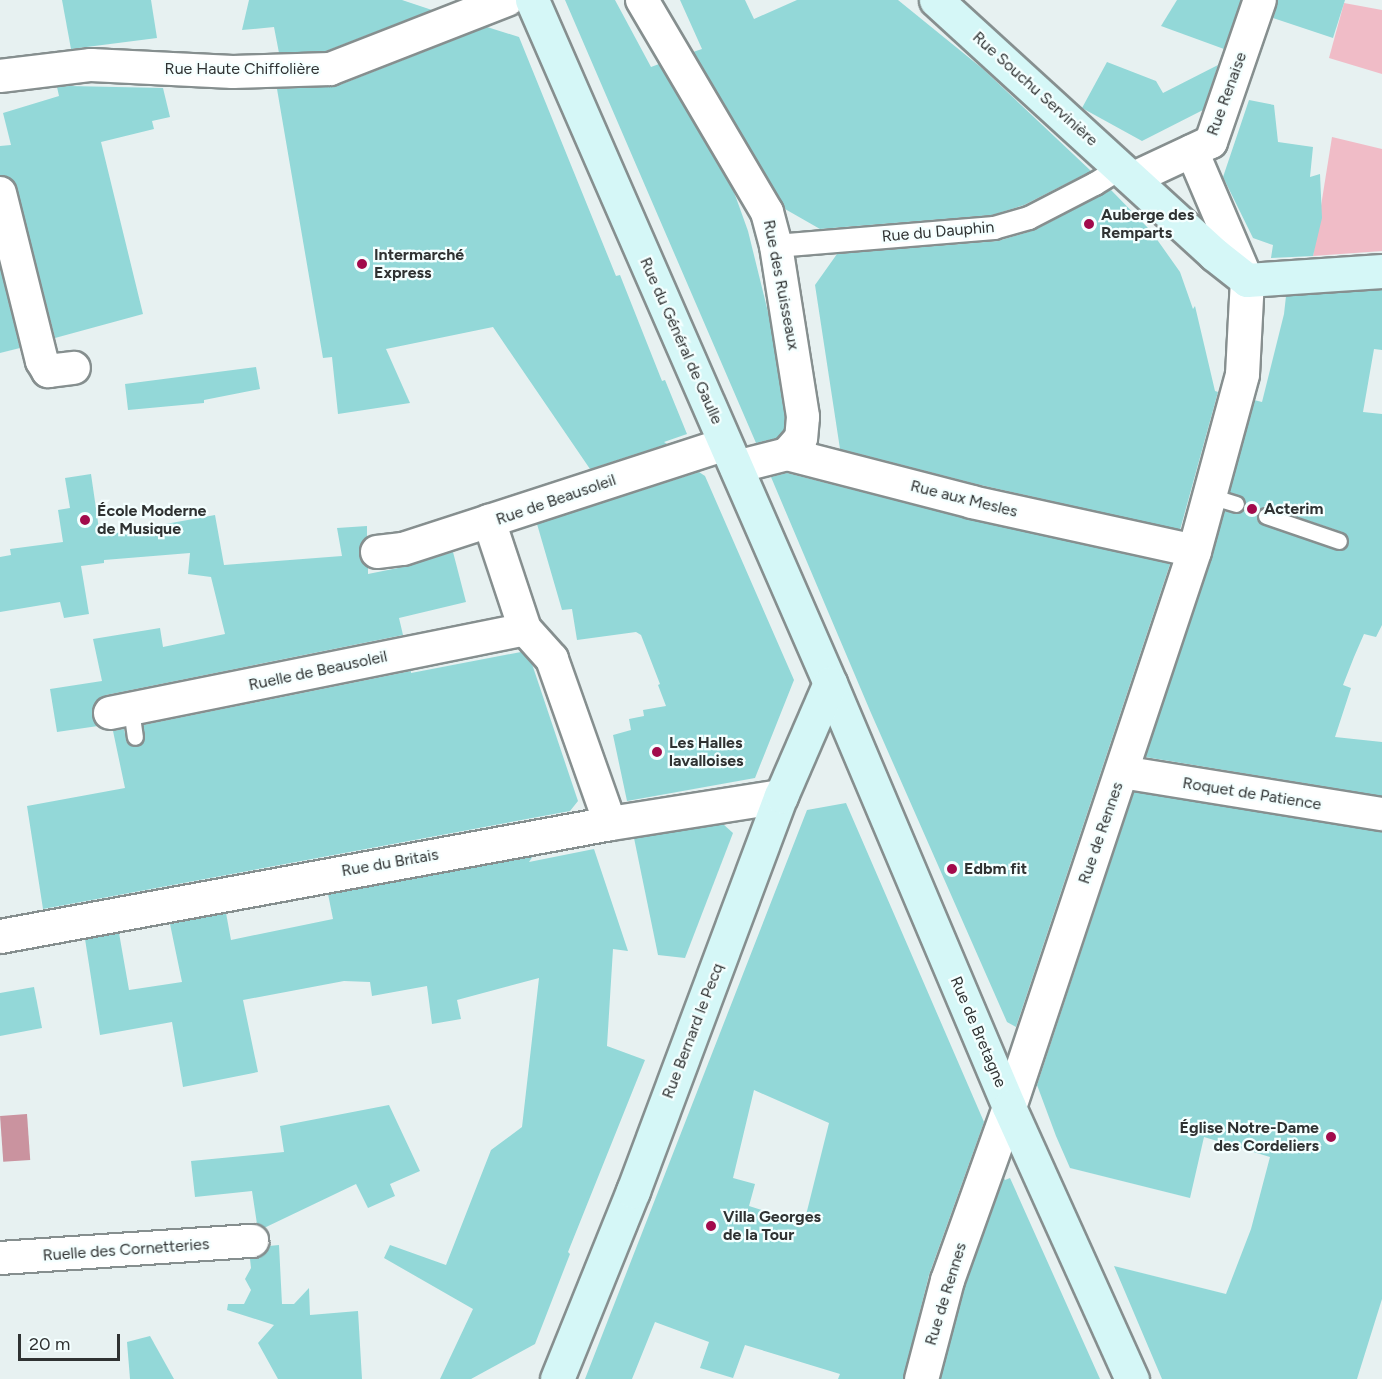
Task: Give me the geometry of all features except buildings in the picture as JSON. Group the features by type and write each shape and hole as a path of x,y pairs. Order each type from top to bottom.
{"main road":[{"name":"Rue du Général de Gaulle","path":"532,0 830,683"},
{"name":"Rue Souchu Servinière","path":"936,0 1214,254 1247,280"},
{"path":"1247,280 1382,271"},
{"name":"Rue Bernard le Pecq","path":"554,1378 640,1173 781,796 830,683"},
{"name":"Rue de Bretagne","path":"830,683 1009,1107 1132,1379"}],"street":[{"name":"Rue Haute Chiffolière","path":"0,76 90,65 232,72 330,69 507,0"},
{"name":"Rue des Ruisseaux","path":"642,0 767,212 776,246 803,417 801,438 787,454"},
{"name":"Rue Renaise","path":"1127,173 1192,151 1211,142 1260,0"},
{"path":"1192,151 1247,280"},
{"name":"Rue du Dauphin","path":"776,246 994,228 1029,218 1095,184 1127,173"},
{"path":"0,194 25,322 48,371 74,368"},
{"name":"Rue de Rennes","path":"921,1379 947,1280 1009,1107 1194,551 1223,500 1242,374 1247,280"},
{"name":"Rue aux Mesles","path":"731,455 787,454 972,502 1194,551"},
{"name":"Rue de Beausoleil","path":"610,823 552,659 525,629 489,521 731,455"},
{"path":"377,552 403,549 489,521"},
{"name":"Ruelle de Beausoleil","path":"125,720 525,629"},
{"name":"Roquet de Patience","path":"1122,772 1382,814"},
{"name":"Rue du Britais","path":"0,936 610,823 781,796"},
{"name":"Ruelle des Cornetteries","path":"0,1258 252,1241"}],"lane":[{"path":"1266,516 1339,541"}],"shaded area":[{"path":"1344,3 1382,10 1382,74 1329,58"},
{"path":"1332,137 1382,149 1382,251 1313,256"},
{"path":"27,1114 30,1160 3,1162 0,1116"}],"place":[{"name":"Auberge des Remparts","path":"1089,224"},
{"name":"Intermarché Express","path":"362,264"},
{"name":"Acterim","path":"1252,509"},
{"name":"École Moderne de Musique","path":"85,520"},
{"name":"Les Halles lavalloises","path":"657,752"},
{"name":"Edbm fit","path":"952,869"},
{"name":"Église Notre-Dame des Cordeliers","path":"1331,1137"},
{"name":"Villa Georges de la Tour","path":"711,1226"}]}
